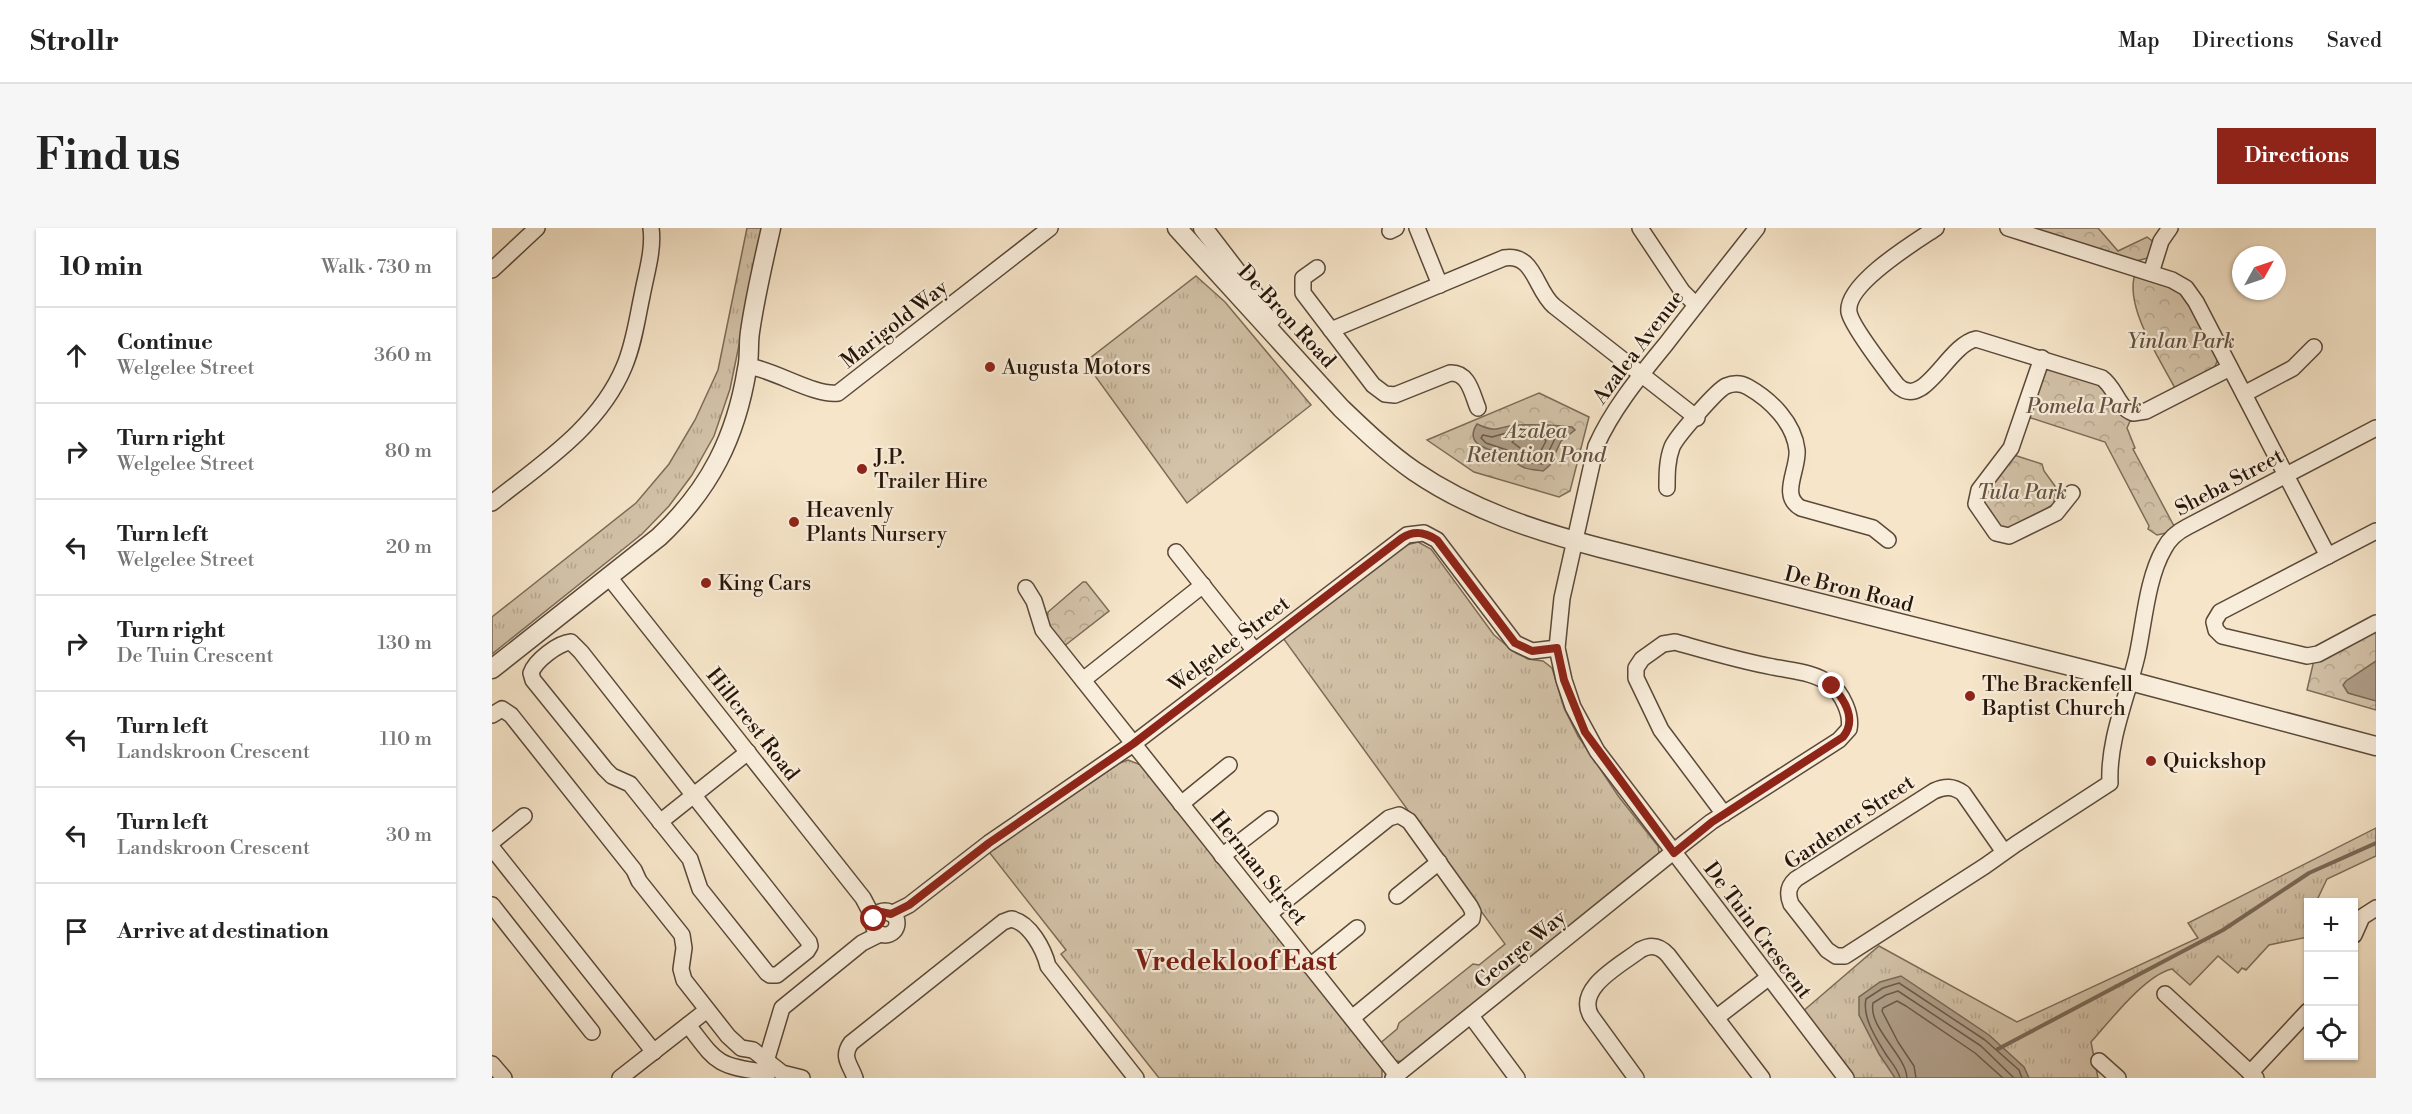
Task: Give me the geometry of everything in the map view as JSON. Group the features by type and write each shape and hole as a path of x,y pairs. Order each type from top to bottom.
{"street":[{"path":"492,270 537,228"},
{"path":"492,503 579,432 610,392 624,367 631,347 650,251 651,228"},
{"path":"492,669 659,537 683,514 698,495 728,441 735,423 748,366 750,329 771,228"},
{"path":"748,366 758,348 783,228"},
{"name":"Marigold Way","path":"748,366 762,368 825,392 838,393 1050,228"},
{"name":"De Bron Road","path":"1177,228 1341,408 1391,453 1447,491 1473,505 1523,525 1574,541 2130,681 2376,746"},
{"name":"De Bron Road","path":"1203,228 1341,408"},
{"path":"1417,228 1440,285"},
{"path":"1640,228 1682,291 1696,305"},
{"name":"Azalea Avenue","path":"1574,541 1596,446 1613,411 1758,228"},
{"path":"1936,228 1876,270 1850,304 1851,317 1897,385 1909,392 1919,391 1954,352 1966,342 1976,339 2102,378 2110,385 2125,410 2138,414 2230,368"},
{"path":"2008,228 2151,273 2180,284 2192,295 2328,556"},
{"path":"2151,273 2161,241 2170,228"},
{"path":"1331,330 1504,258 1521,259 1530,266 1549,302 1697,418"},
{"path":"1317,268 1305,275 1301,288 1367,380 1385,394 1400,394 1454,373 1465,378 1478,408"},
{"path":"2244,394 2293,368 2314,346"},
{"path":"2042,358 2011,448 1979,490 1976,504 1996,533 2009,536 2056,513 2072,493"},
{"path":"1667,488 1667,467 1671,450 1678,436 1697,418 1717,392 1726,386 1736,384 1750,388 1782,415 1792,432 1797,462 1790,493 1795,503 1801,508 1873,528 1888,540"},
{"name":"Sheba Street","path":"2130,681 2151,589 2160,558 2168,542 2187,527 2376,428"},
{"path":"2376,531 2220,612 2215,618 2216,630 2222,636 2307,656 2318,654 2376,623"},
{"name":"Welgelee Street","path":"764,1072 782,1008 862,943 883,922 909,905 989,843 1133,744 1402,538 1418,532 1437,540 1515,643 1532,651 1557,648"},
{"name":"De Tuin Crescent","path":"1574,541 1558,618 1557,648 1564,680 1585,732 1768,978 1846,1078"},
{"path":"1176,552 1255,651"},
{"name":"Hillcrest Road","path":"609,577 883,922"},
{"path":"1083,680 1203,585"},
{"name":"Herman Street","path":"1026,588 1034,601 1042,630 1352,1018 1395,1076"},
{"path":"571,642 574,644 694,795 809,942 810,946 807,951 777,975 770,975 700,889 690,859 630,784 612,776 604,769 532,676 532,669 562,644 571,642"},
{"name":"George Way","path":"1395,1076 1683,844 1724,814 1843,737 1850,724 1849,712 1835,688 1826,681 1797,670 1774,668 1668,642 1659,646 1639,663 1635,673 1637,683 1661,730 1724,814"},
{"name":"Gardener Street","path":"2004,852 1963,793 1952,787 1946,787 1934,791 1796,879 1790,886 1788,895 1791,904 1827,950 1836,956 1845,956 2110,783 2109,763 2130,681"},
{"path":"492,715 502,709 511,715 634,870 639,881 679,931 684,944 682,976 734,1043 753,1050 764,1072"},
{"path":"660,822 748,752"},
{"path":"1181,804 1229,765"},
{"path":"1269,914 1392,816 1399,815 1407,818 1472,909 1473,916 1470,923 1352,1018"},
{"path":"492,842 524,816"},
{"path":"1222,856 1270,819"},
{"path":"492,848 654,1052"},
{"path":"1397,896 1438,862"},
{"path":"492,905 592,1032"},
{"path":"2358,926 2362,917 2376,908"},
{"path":"855,1078 846,1059 846,1051 850,1043 1003,922 1011,919 1019,920 1028,930 1044,952 1048,966 1136,1078"},
{"path":"1310,966 1357,928"},
{"path":"1636,1078 1591,1016 1587,999 1593,987 1640,950 1655,946 1664,951 1762,1078"},
{"path":"1716,1018 1768,978"},
{"path":"2165,994 2253,1075 2304,1016"},
{"path":"620,1078 707,1010"},
{"path":"1471,1016 1517,1078"},
{"path":"687,1025 717,1061 729,1066 802,1078"},
{"path":"2100,1061 2118,1078"},
{"path":"492,1064 504,1078"}],"green space":[{"path":"747,228 763,228 730,389 714,436 692,475 669,506 642,534 492,654 492,617 636,503 669,464 695,420 718,370"},
{"path":"2031,228 2098,228 2118,251 2147,237 2155,243 2148,258 2136,261"},
{"name":"Yinlan Park","path":"2135,274 2174,288 2186,298 2218,359 2214,369 2176,390 2139,318 2133,287"},
{"path":"1196,276 1225,302 1311,405 1187,503 1085,362"},
{"name":"Pomela Park","path":"2050,368 2100,383 2131,419 2127,428 2135,448 2133,449 2174,526 2166,533 2157,535 2148,529 2149,526 2105,442 2028,417 2043,373"},
{"name":"Azalea Retention Pond","path":"1539,393 1589,417 1570,491 1559,497 1474,472 1427,440"},
{"name":"Tula Park","path":"2014,455 2042,464 2044,471 2055,486 2054,504 2011,530 2003,530 1981,499"},
{"path":"1418,542 1431,549 1494,635 1516,653 1528,659 1543,661 1552,668 1564,708 1578,736 1619,797 1658,846 1659,853 1400,1062 1390,1057 1378,1045 1397,1029 1399,1023 1473,964 1479,965 1505,944 1283,638 1406,545"},
{"path":"1083,582 1086,582 1109,611 1063,647 1047,622 1048,612"},
{"path":"2376,629 2376,710 2307,690 2314,660"},
{"path":"1128,760 1141,765 1382,1066 1382,1078 1159,1078 1061,954 1066,950 989,852 1120,763"},
{"path":"2376,828 2376,856 2327,879 2318,898 2304,898 2304,938 2269,945 2246,970 2242,968 2238,973 2218,956 2190,985 2172,969 2162,973 2140,989 2091,1042 2098,1078 1854,1078 1802,1012 1879,946 2017,1022 2198,938 2188,923"}],"water":[{"path":"1477,424 1491,429 1512,425 1539,425 1572,427 1575,430 1561,441 1550,465 1543,471 1525,468 1507,456 1476,443 1473,432"},
{"path":"2376,661 2376,701 2348,693 2343,685 2346,681"},
{"path":"1901,976 1989,1035 2024,1067 2029,1078 1895,1078 1879,1054 1859,1015 1859,997 1880,982"}],"waterway":[{"path":"1998,1049 2223,930 2309,873 2376,843"}],"place":[{"name":"Augusta Motors","path":"990,367"},
{"name":"J.P. Trailer Hire","path":"862,469"},
{"name":"Heavenly Plants Nursery","path":"794,522"},
{"name":"King Cars","path":"706,583"},
{"name":"The Brackenfell Baptist Church","path":"1970,696"},
{"name":"Quickshop","path":"2151,761"}],"district":[{"name":"Vredekloof East","path":"1236,961"}],"route":[{"path":"874,919 881,912 891,914 909,905 989,843 1133,744 1402,538 1413,533 1424,533 1437,540 1515,643 1532,651 1557,648 1573,708 1585,732 1674,853 1712,822 1843,737 1849,729 1849,712 1832,686"}]}
